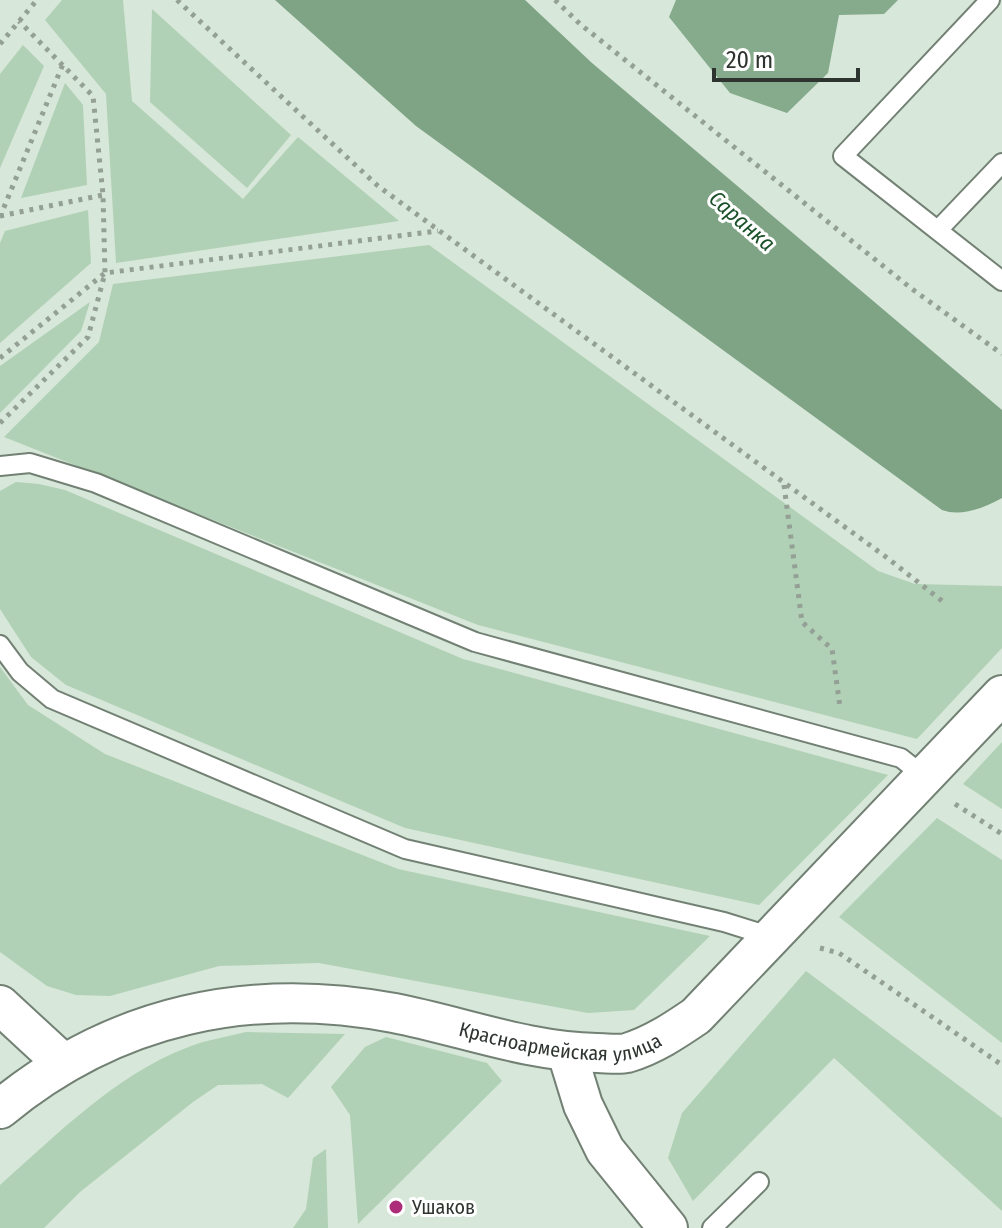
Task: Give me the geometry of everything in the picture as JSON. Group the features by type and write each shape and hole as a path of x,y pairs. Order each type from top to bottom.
{"street":[{"name":"Красноармейская улица","path":"0,1109 64,1064 126,1034 185,1015 257,1004 314,1003 393,1013 567,1053 624,1054 664,1038 696,1016 1002,695"},
{"path":"0,1005 64,1064"},
{"path":"567,1053 583,1105 605,1150 668,1228"}],"lane":[{"path":"990,0 843,156 1002,281"},
{"path":"938,230 1002,163"},
{"path":"0,466 30,463 96,483 475,642 901,758 925,777"},
{"path":"0,645 20,672 52,699 405,849 724,922 772,937"},
{"path":"712,1228 759,1182"}],"path":[{"path":"0,44 37,0"},
{"path":"177,0 378,186 946,604"},
{"path":"555,0 580,24 899,279 1002,354"},
{"path":"0,423 88,337 105,273 103,195 93,96 19,21"},
{"path":"0,216 63,64"},
{"path":"0,216 103,195"},
{"path":"0,358 105,273 439,231"},
{"path":"784,484 802,622 832,649 845,743"},
{"path":"925,777 948,799 1002,834"},
{"path":"772,937 839,953 1002,1065"}],"shaded area":[{"path":"62,0 123,0 132,101 243,199 298,137 399,221 116,263 106,94 45,20"},
{"path":"676,0 898,0 884,14 839,15 828,73 787,113 730,93 669,17"},
{"path":"152,9 291,135 247,188 150,102"},
{"path":"23,45 44,66 0,168 0,74"},
{"path":"65,83 83,105 87,185 21,198"},
{"path":"88,210 91,263 0,343 0,243 5,231"},
{"path":"429,245 878,571 915,584 1002,586 1002,648 917,739 478,625 4,437 99,342 113,284"},
{"path":"90,302 81,331 0,413 0,366"},
{"path":"16,482 65,490 463,659 888,775 759,905 405,828 66,685 31,657 0,609 0,491"},
{"path":"0,667 28,705 105,754 398,869 710,936 634,1010 588,1013 319,963 219,966 110,996 76,995 47,986 0,952"},
{"path":"1002,742 1002,809 963,784"},
{"path":"937,818 1002,860 1002,1043 839,917"},
{"path":"806,971 1002,1118 1002,1211 834,1058 693,1201 668,1158 682,1113"},
{"path":"246,1032 345,1034 288,1098 262,1084 218,1085 80,1192 44,1228 0,1228 0,1185 88,1108 160,1060 201,1043"},
{"path":"386,1037 487,1063 502,1081 358,1224 350,1115 331,1087 365,1047"},
{"path":"326,1149 328,1228 293,1228 306,1209 313,1158"}],"water":[{"name":"Саранка","path":"275,0 525,0 592,63 1002,410 1002,498 972,510 942,510 416,126"}],"place":[{"name":"Ушаков","path":"396,1207"}]}
